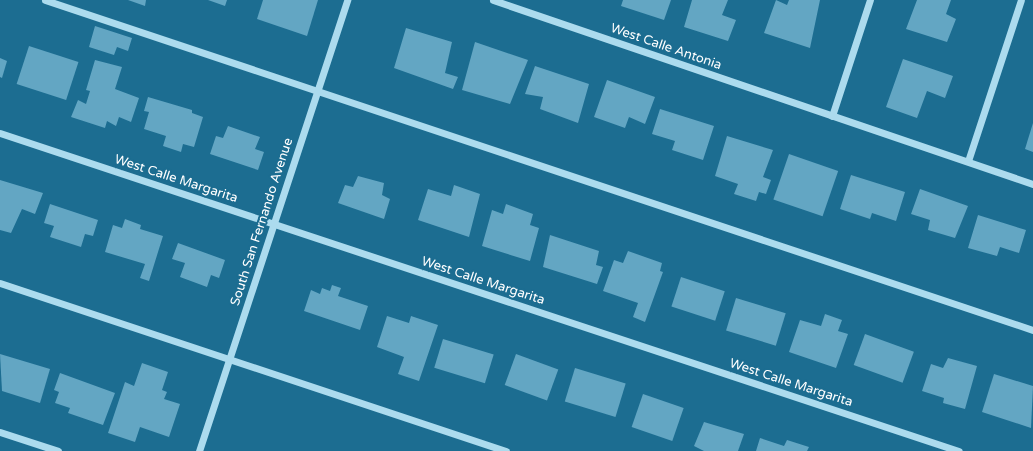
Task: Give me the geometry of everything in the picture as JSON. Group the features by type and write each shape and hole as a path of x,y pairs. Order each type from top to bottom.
{"street":[{"path":"45,0 1033,330"},
{"name":"South San Fernando Avenue","path":"199,451 347,0"},
{"name":"West Calle Antonia","path":"493,0 1033,184"},
{"path":"832,116 870,0"},
{"path":"968,161 1021,0"},
{"name":"West Calle Margarita","path":"0,133 959,451"},
{"path":"0,283 506,451"},
{"path":"0,432 58,451"}],"building":[{"path":"128,0 146,0 145,6"},
{"path":"208,0 227,0 225,6"},
{"path":"263,0 318,0 307,36 257,19"},
{"path":"623,0 671,0 664,20 621,6"},
{"path":"692,0 728,0 722,15 736,20 728,41 684,27"},
{"path":"776,0 787,5 789,0 820,0 810,48 764,33"},
{"path":"917,0 951,0 946,14 956,19 947,42 906,29"},
{"path":"95,26 132,38 128,51 117,47 114,55 89,47"},
{"path":"406,28 452,42 445,73 458,77 453,89 394,68"},
{"path":"475,42 528,60 510,104 462,90"},
{"path":"29,46 78,62 66,100 17,84"},
{"path":"0,58 7,61 2,78 0,77"},
{"path":"903,59 953,76 945,98 927,91 917,118 886,107"},
{"path":"95,60 122,67 115,89 139,98 131,122 119,117 116,126 107,121 105,128 71,117 78,100 86,104 90,91 86,90"},
{"path":"535,66 589,84 578,123 540,109 543,97 525,94"},
{"path":"607,80 655,97 645,124 629,117 625,128 594,117"},
{"path":"148,97 192,110 192,113 203,117 194,147 183,144 181,152 163,146 166,136 144,129 149,112 144,111"},
{"path":"660,109 714,126 703,160 672,150 675,141 652,134"},
{"path":"1033,123 1033,152 1025,149"},
{"path":"228,126 260,137 255,149 264,152 258,170 210,154 216,136 223,138"},
{"path":"727,136 773,150 763,177 771,180 766,194 759,192 756,201 734,194 738,184 715,176"},
{"path":"789,154 838,171 823,216 773,199"},
{"path":"851,175 905,192 896,221 872,213 870,219 840,209"},
{"path":"358,176 384,183 382,195 390,199 384,219 338,203 345,185 353,187"},
{"path":"0,180 43,193 35,214 22,209 11,233 0,230"},
{"path":"454,185 480,194 469,237 418,220 428,189 451,196"},
{"path":"920,189 968,206 955,238 928,230 930,220 911,214"},
{"path":"50,204 98,220 93,236 85,234 81,247 50,237 54,226 44,223"},
{"path":"506,204 533,214 530,225 539,228 530,261 482,246 492,210 503,214"},
{"path":"978,215 1026,230 1019,253 1000,247 997,256 968,248"},
{"path":"125,219 141,225 140,229 163,236 149,281 140,278 145,264 105,252 113,225 122,228"},
{"path":"550,235 599,251 596,265 603,267 597,284 543,267"},
{"path":"178,243 225,260 219,278 211,275 207,287 180,277 185,263 172,259"},
{"path":"628,251 662,263 660,271 663,272 645,322 633,317 638,303 603,291 614,260 623,263"},
{"path":"681,277 725,291 715,321 671,306"},
{"path":"332,285 341,288 338,296 368,306 360,330 304,311 311,290 320,294 322,288 330,291"},
{"path":"736,298 786,313 776,346 726,331"},
{"path":"825,314 842,320 838,331 848,334 836,368 789,352 800,320 821,326"},
{"path":"387,316 409,323 411,316 438,325 419,381 398,374 404,357 377,347"},
{"path":"865,334 914,352 903,383 854,365"},
{"path":"443,339 494,354 485,383 434,368"},
{"path":"0,354 50,369 40,403 2,391"},
{"path":"516,354 558,369 547,400 505,385"},
{"path":"948,358 977,366 965,409 943,403 944,398 922,391 931,364 943,368"},
{"path":"142,363 168,372 162,390 167,392 164,399 180,404 169,437 140,427 135,442 108,433 125,382 134,386"},
{"path":"575,368 626,383 615,417 565,401"},
{"path":"60,373 115,393 103,425 68,413 70,408 55,403 59,392 54,390"},
{"path":"994,374 1033,386 1031,428 982,412"},
{"path":"643,394 684,408 672,441 632,427"},
{"path":"704,422 744,434 738,451 704,451 694,446"},
{"path":"760,438 784,446 787,440 809,447 807,451 756,451"}]}
